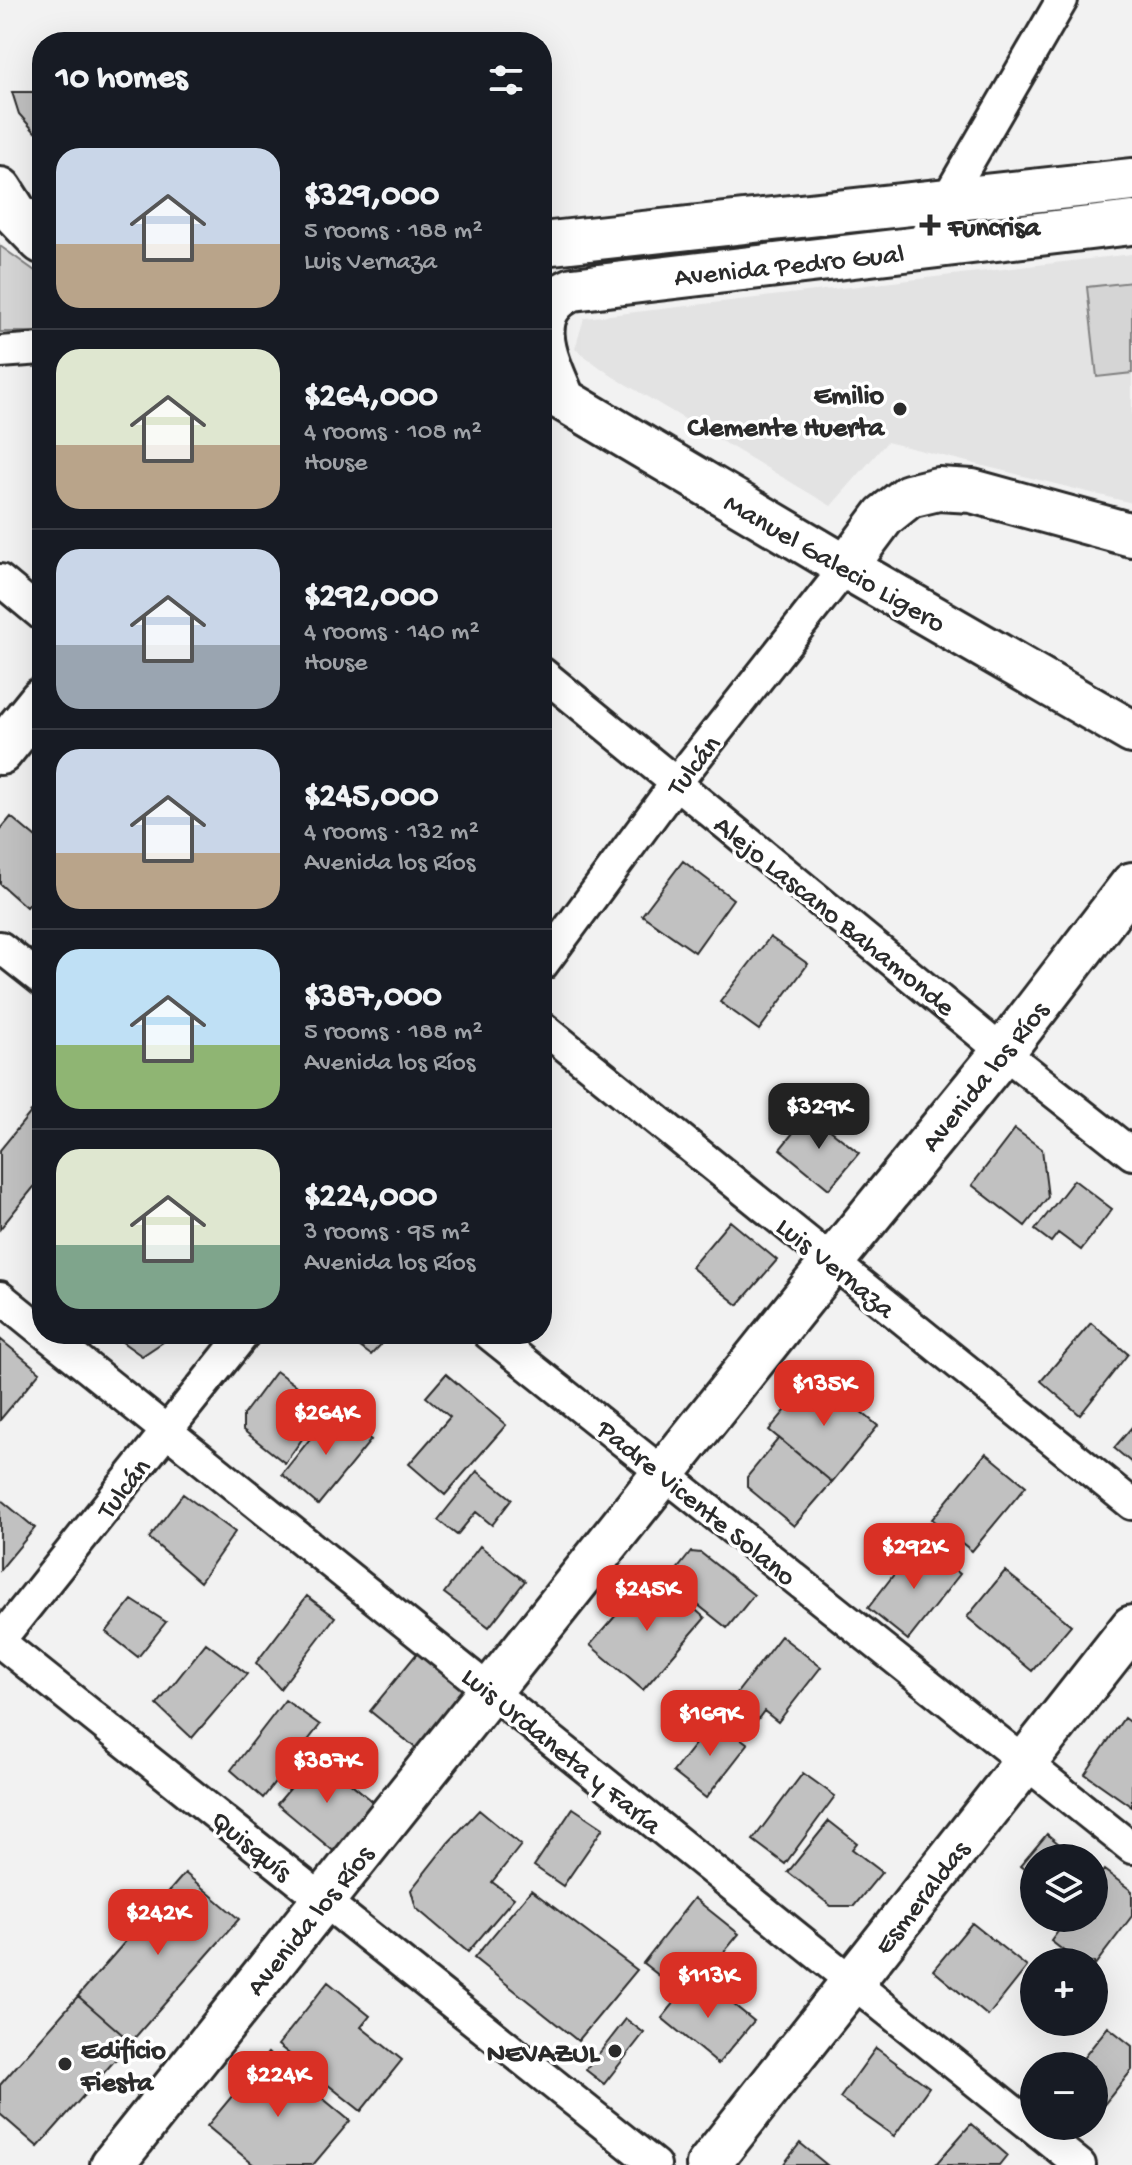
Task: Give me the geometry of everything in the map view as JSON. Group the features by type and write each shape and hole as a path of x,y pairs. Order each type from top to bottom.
{"main road":[{"name":"Avenida Pedro Gual","path":"552,243 1132,180"},
{"name":"Avenida Pedro Gual","path":"552,305 563,293 586,286 1132,223"},
{"name":"Manuel Galecio Ligero","path":"553,393 1132,732"},
{"path":"846,567 884,516 909,496 938,489 972,491 1132,535"},
{"path":"0,752 32,712"},
{"name":"Avenida los Ríos","path":"112,2165 1003,1052 1132,884"},
{"name":"Esmeraldas","path":"708,2165 1132,1627"}],"street":[{"path":"918,249 1062,0"},
{"path":"0,352 32,350"},
{"name":"Tulcán","path":"552,951 676,783 846,567"},
{"path":"0,580 32,607"},
{"name":"Alejo Lascano Bahamonde","path":"552,681 1003,1052 1132,1154"},
{"path":"0,947 32,972"},
{"name":"Luis Vernaza","path":"552,1035 1132,1504"},
{"name":"Luis Urdaneta y Faría","path":"0,1297 32,1323"},
{"name":"Luis Urdaneta y Faría","path":"58,1344 1080,2165"},
{"name":"Tulcán","path":"0,1641 236,1344"},
{"name":"Padre Vicente Solano","path":"502,1344 1132,1848"},
{"name":"Quisquís","path":"0,1641 655,2165"}],"shaded area":[{"path":"0,246 32,269 32,332 0,332"},
{"name":"Emilio Clemente Huerta","path":"1132,254 1132,503 887,442 831,506 612,376 575,349 584,318"},
{"path":"1132,282 1132,373 1097,377 1087,287"}],"building":[{"path":"12,92 32,92 32,129 19,114"},
{"path":"11,817 32,835 32,900 26,907 0,884 0,830"},
{"path":"683,861 733,899 695,952 642,915"},
{"path":"770,937 808,964 759,1030 720,1002"},
{"path":"32,1113 32,1189 0,1229 0,1150"},
{"path":"809,1113 859,1153 829,1189 780,1149"},
{"path":"1015,1129 1042,1149 1048,1197 1025,1226 972,1185"},
{"path":"1074,1180 1112,1209 1081,1250 1058,1233 1051,1242 1035,1230"},
{"path":"730,1221 777,1260 738,1305 691,1267"},
{"path":"1091,1323 1128,1354 1080,1415 1041,1381"},
{"path":"0,1339 40,1372 0,1420"},
{"path":"125,1344 160,1344 142,1356"},
{"path":"356,1344 381,1344 371,1355"},
{"path":"276,1371 325,1407 285,1463 243,1430 243,1415"},
{"path":"446,1374 506,1425 445,1495 409,1464 450,1417 426,1397"},
{"path":"816,1374 878,1426 832,1482 769,1430"},
{"path":"333,1410 371,1440 318,1505 282,1474"},
{"path":"1132,1427 1132,1463 1114,1448"},
{"path":"779,1438 832,1482 794,1526 747,1487 747,1477"},
{"path":"986,1453 1026,1486 972,1551 932,1519"},
{"path":"477,1471 512,1499 492,1525 476,1512 457,1535 438,1520"},
{"path":"183,1494 235,1532 200,1582 149,1538"},
{"path":"0,1499 35,1528 0,1570"},
{"path":"919,1542 960,1574 908,1640 868,1608"},
{"path":"480,1546 525,1581 489,1627 444,1593"},
{"path":"691,1552 701,1553 754,1595 727,1628 668,1581"},
{"path":"1005,1571 1071,1625 1032,1671 967,1617"},
{"path":"645,1582 675,1592 705,1618 643,1690 590,1645"},
{"path":"307,1596 335,1617 280,1689 256,1663"},
{"path":"132,1600 166,1622 138,1657 106,1632"},
{"path":"781,1636 821,1667 778,1722 764,1711 752,1727 726,1707"},
{"path":"206,1643 247,1674 192,1738 157,1705"},
{"path":"419,1651 478,1698 428,1758 370,1711"},
{"path":"285,1700 320,1725 263,1798 231,1770"},
{"path":"1124,1718 1132,1724 1132,1807 1085,1774"},
{"path":"715,1719 748,1744 706,1798 673,1772"},
{"path":"318,1756 377,1805 337,1854 277,1804"},
{"path":"803,1773 835,1796 785,1864 753,1840"},
{"path":"573,1808 603,1828 563,1886 534,1866"},
{"path":"479,1810 521,1845 492,1882 514,1898 468,1952 416,1908 411,1890"},
{"path":"829,1821 857,1843 852,1849 882,1872 854,1906 831,1906 788,1872"},
{"path":"1047,1834 1059,1844 1039,1844"},
{"path":"185,1873 239,1919 131,2042 78,1996"},
{"path":"1108,1873 1132,1891 1132,1916 1108,1948 1060,1948 1051,1941 1058,1932 1108,1932"},
{"path":"531,1890 637,1970 578,2041 474,1958"},
{"path":"694,1898 739,1934 706,1974 698,1968 679,1991 643,1963"},
{"path":"972,1923 1020,1961 1020,1976 988,2016 933,1970"},
{"path":"697,1975 754,2021 718,2064 662,2018"},
{"path":"328,1982 370,2016 361,2027 402,2060 361,2111 278,2045"},
{"name":"Edificio Fiesta","path":"78,1996 131,2042 38,2147 0,2114 0,2085"},
{"name":"NEVAZUL","path":"626,2019 644,2033 604,2084 586,2070"},
{"path":"1108,2027 1132,2046 1132,2070 1108,2100 1108,2052 1088,2052 1101,2036 1108,2036"},
{"path":"876,2048 929,2087 894,2136 840,2098"},
{"path":"268,2053 350,2121 313,2165 254,2165 207,2126"},
{"path":"971,2124 1007,2155 999,2165 935,2165"},
{"path":"800,2143 827,2165 783,2165"}],"place":[{"name":"Funcrisa","path":"930,225"},
{"name":"Emilio Clemente Huerta","path":"900,409"},
{"name":"NEVAZUL","path":"615,2051"},
{"name":"Edificio Fiesta","path":"65,2064"}]}
